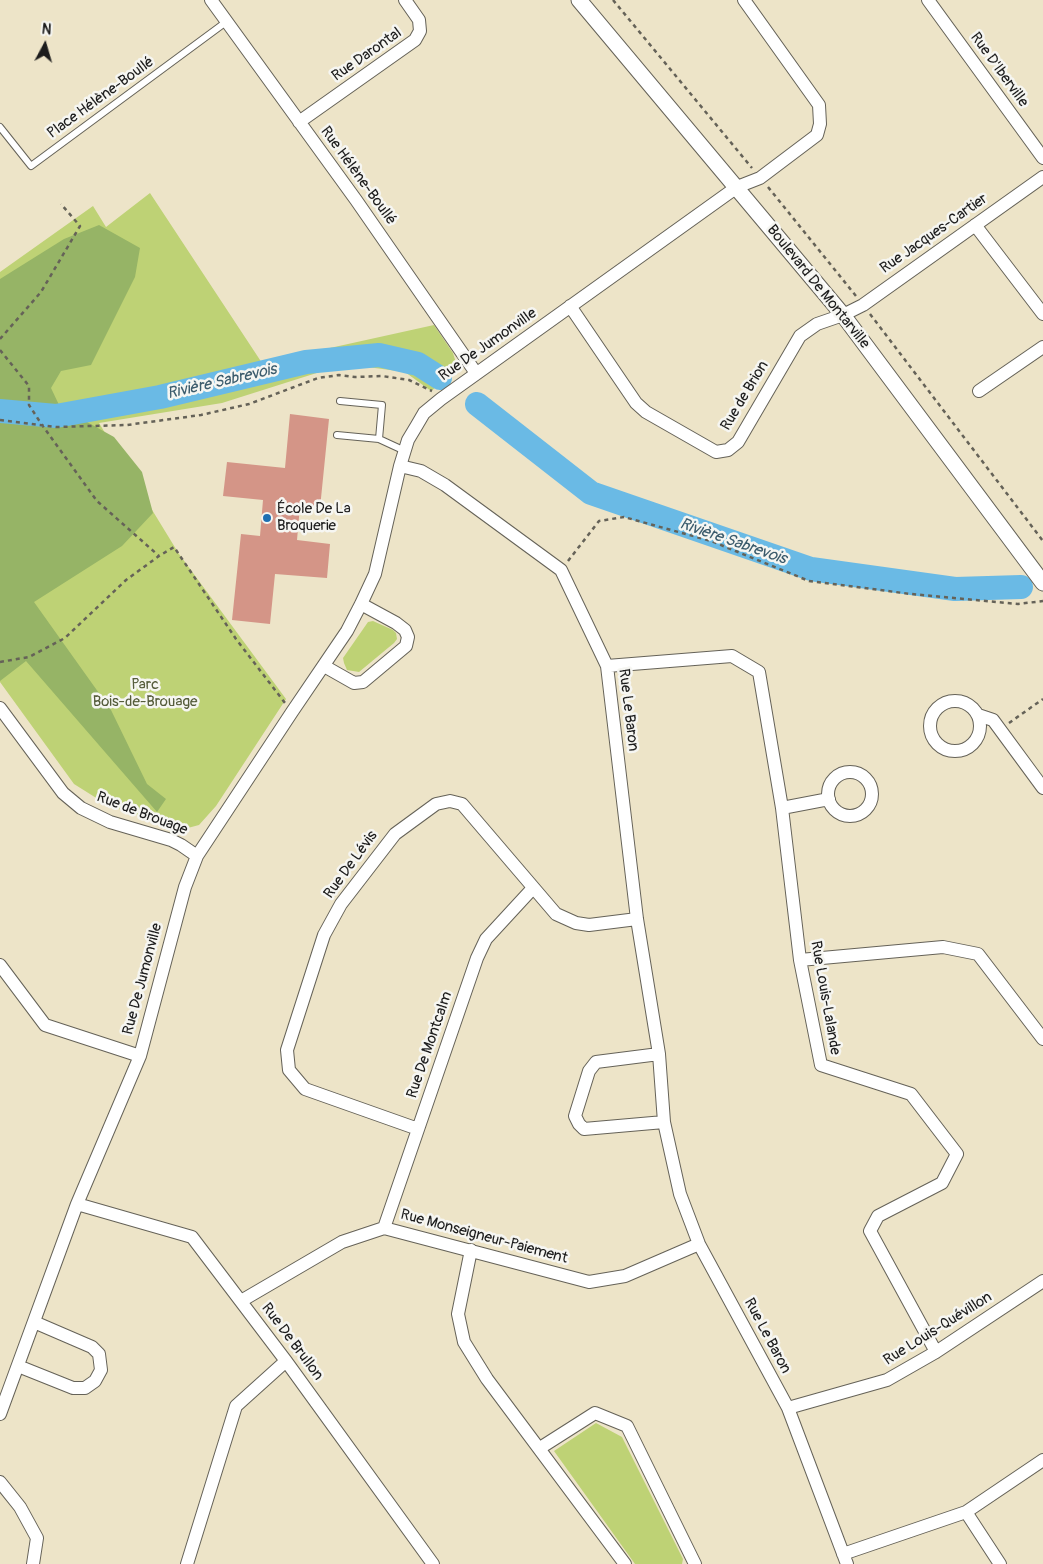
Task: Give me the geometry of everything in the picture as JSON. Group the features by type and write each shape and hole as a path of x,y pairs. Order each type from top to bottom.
{"street":[{"name":"Rue Hélène-Boullé","path":"211,0 356,200 476,373"},
{"name":"Rue Darontal","path":"299,122 415,40 420,31 420,20 405,0"},
{"name":"Boulevard De Montarville","path":"579,0 843,315 1043,583"},
{"name":"Rue De Jumonville","path":"0,1414 77,1204 140,1056 185,887 197,856 347,631 361,604 375,574 400,466 408,440 424,413 440,398 737,187 760,178 817,135 820,124 819,105 744,0"},
{"name":"Rue D'Iberville","path":"928,0 1043,158"},
{"name":"Rue Jacques-Cartier","path":"843,315 863,305 1043,177"},
{"path":"975,225 1043,314"},
{"name":"Rue de Brion","path":"570,306 636,403 646,412 716,452 728,450 738,442 800,336 817,324 843,315"},
{"path":"979,391 1043,347"},
{"name":"Rue Le Baron","path":"400,466 421,471 445,486 561,570 607,666 637,919 659,1054 664,1122 680,1194 699,1244 788,1408 845,1559"},
{"path":"324,666 354,683 363,682 406,646 408,637 405,630 361,604"},
{"name":"Rue Louis-Lalande","path":"607,666 732,656 759,672 782,808 800,960 820,1065 911,1094 957,1154 942,1183 878,1216 870,1231 936,1352"},
{"name":"Rue de Brouage","path":"0,708 63,793 82,808 110,822 176,843 197,856"},
{"path":"978,715 993,720 1043,788"},
{"path":"782,808 829,799"},
{"name":"Rue De Lévis","path":"418,1129 305,1088 289,1070 286,1050 324,935 341,904 395,834 436,804 450,800 462,804 556,914 576,923 589,925 637,919"},
{"name":"Rue De Montcalm","path":"384,1228 477,958 486,939 533,888"},
{"path":"800,960 943,947 978,954 1043,1040"},
{"path":"0,965 44,1025 140,1056"},
{"path":"659,1054 596,1062 589,1071 575,1116 584,1129 664,1122"},
{"name":"Rue De Brullon","path":"77,1204 192,1237 286,1360 433,1564"},
{"name":"Rue Monseigneur-Paiement","path":"241,1301 342,1242 384,1228 590,1282 625,1276 699,1244"},
{"path":"471,1250 458,1314 464,1342 487,1379 625,1564"},
{"name":"Rue Louis-Quévillon","path":"788,1408 887,1380 936,1352 1043,1281"},
{"path":"18,1366 73,1388 85,1388 95,1381 100,1370 99,1354 92,1347 34,1322"},
{"path":"187,1564 236,1406 286,1360"},
{"path":"540,1448 596,1413 627,1426 695,1564"},
{"path":"845,1559 966,1512 1043,1460"},
{"path":"0,1482 20,1507 38,1538 33,1564"},
{"path":"966,1512 1000,1564"}],"lane":[{"name":"Place Hélène-Boullé","path":"0,128 31,166 226,22"},
{"path":"340,401 382,405 379,439"},
{"path":"337,435 379,439 405,451"}],"path":[{"name":"Boulevard De Montarville","path":"613,0 863,305 1043,541"},
{"path":"0,339 42,292 80,226 62,204"},
{"path":"0,350 29,386 29,405 42,426 97,501 158,556"},
{"path":"0,420 56,427 127,425 201,415 249,404 318,378 339,375 355,377 382,376 409,380 429,388 440,398"},
{"path":"561,570 599,521 624,517 711,540 809,581 911,594 1018,604 1043,601"},
{"path":"0,662 29,656 65,638 126,580 158,556 174,547 236,639 292,712"},
{"path":"1000,729 1043,699"}],"green space":[{"name":"Parc Bois-de-Brouage","path":"150,193 262,363 434,325 453,353 456,363 454,371 447,379 431,391 405,372 345,364 222,403 99,423 179,554 286,699 216,806 199,825 184,829 109,806 74,784 0,682 0,272 93,206 106,227"},
{"path":"99,225 140,248 135,277 91,365 61,371 51,388 60,407 114,437 142,472 153,513 122,546 34,602 111,710 147,784 166,799 157,812 26,661 0,681 0,279 64,239"},
{"path":"373,621 393,630 396,633 397,639 359,672 347,670 343,658 368,622"},
{"path":"596,1423 622,1437 683,1559 682,1564 635,1564 554,1451"}],"building":[{"path":"290,414 329,419 320,508 300,506 297,540 330,544 327,578 275,574 270,624 232,620 241,534 260,536 263,500 223,496 227,462 285,468"}],"waterway":[{"name":"Rivière Sabrevois","path":"0,411 56,416 160,397 306,362 379,355 418,364 440,378"},
{"name":"Rivière Sabrevois","path":"477,404 591,493 811,569 955,589 1021,587"}],"place":[{"name":"École De La Broquerie","path":"267,518"}]}
